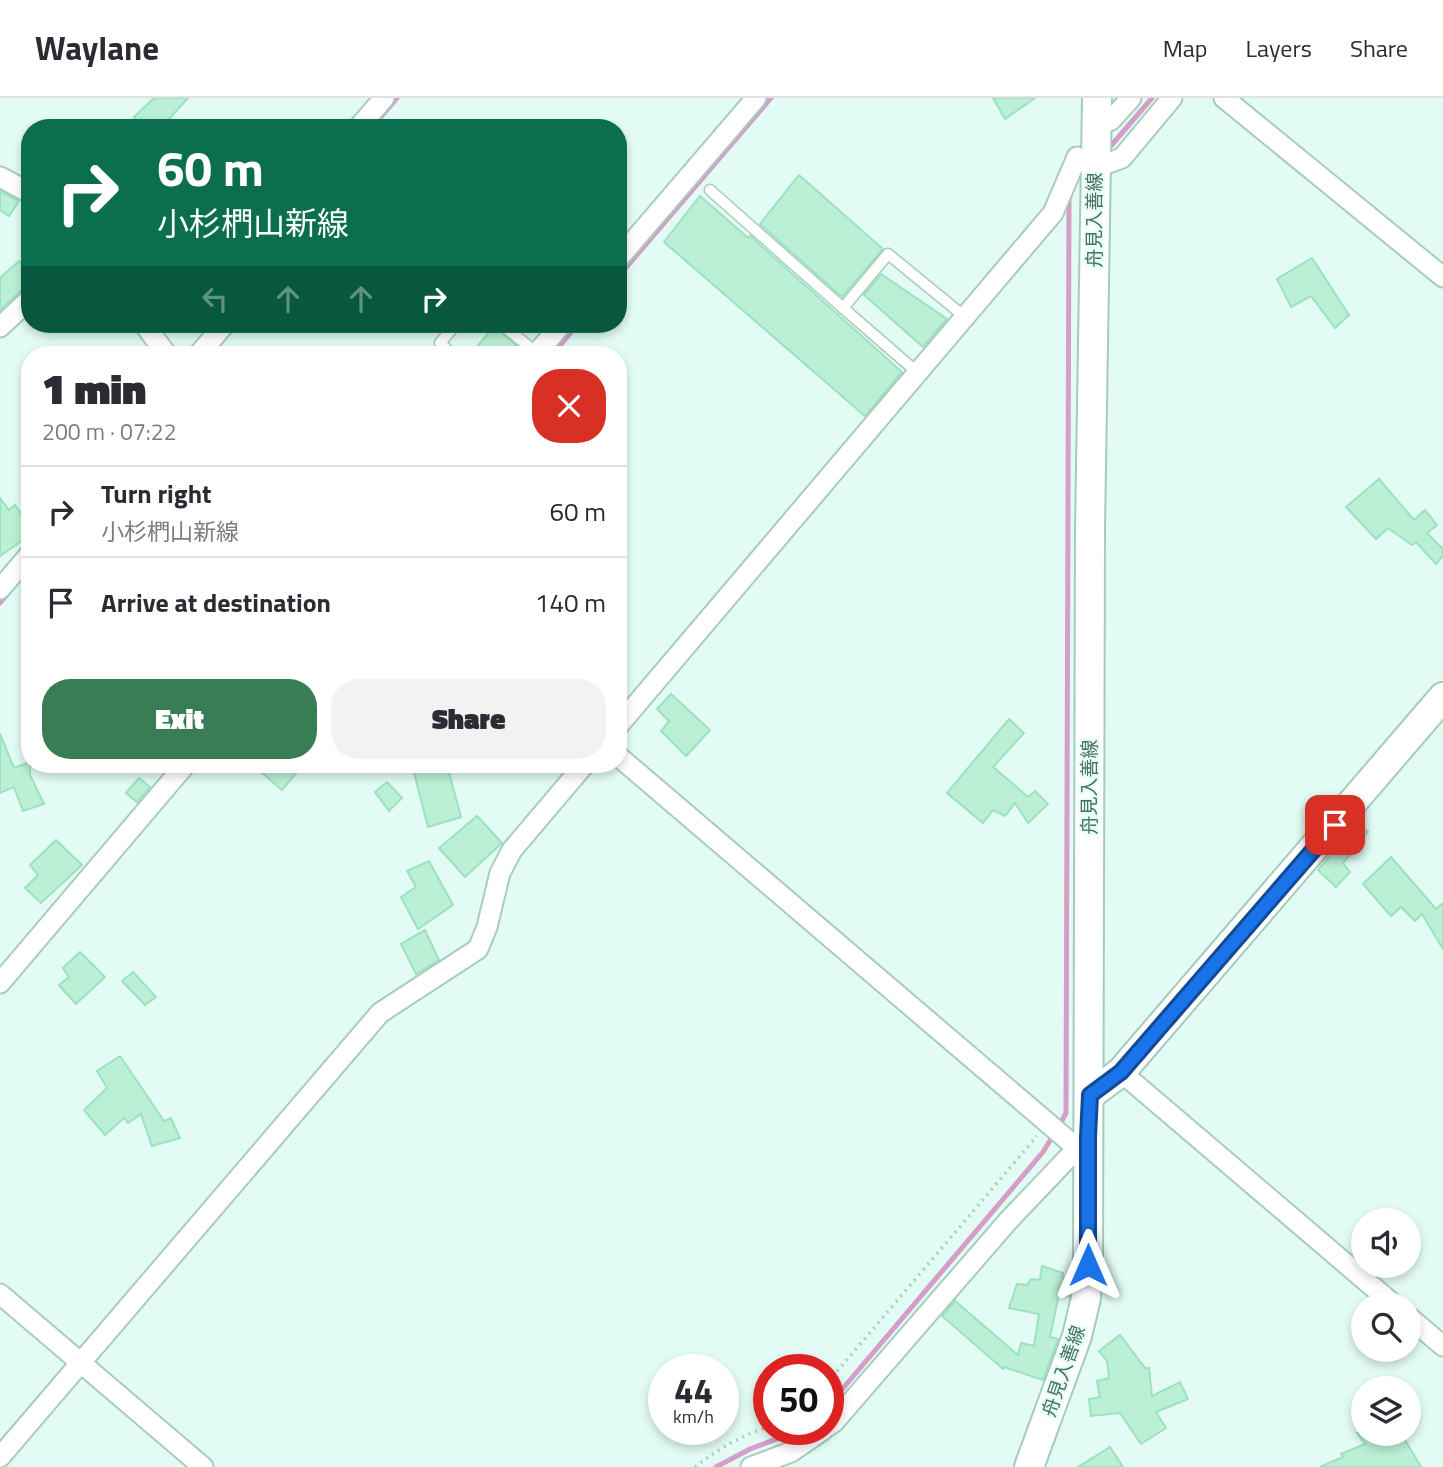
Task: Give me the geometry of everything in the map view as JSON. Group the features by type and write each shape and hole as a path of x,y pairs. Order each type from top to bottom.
{"main road":[{"name":"舟見入善線","path":"1028,1467 1077,1336 1086,1298 1088,1265 1082,1142 1090,1095 1090,585 1096,112"},
{"path":"1090,1095 1121,1072 1443,697"}],"street":[{"path":"366,119 384,98"},
{"path":"627,248 756,98"},
{"path":"1096,112 1111,120 1131,98"},
{"path":"627,715 1053,214 1077,157 1095,168 1122,158 1172,98"},
{"path":"1224,98 1443,276"},
{"path":"0,177 21,188"},
{"path":"0,327 21,307"},
{"path":"0,589 21,564"},
{"path":"627,764 1049,1124 1082,1142 1008,1221 844,1410"},
{"path":"0,983 178,773"},
{"path":"0,1457 380,1013 478,949 487,927 500,873 512,850 577,773"},
{"path":"1121,1072 1379,1292"},
{"path":"0,1294 203,1467"},
{"path":"1421,1327 1443,1346"},
{"path":"751,1467 791,1452 801,1445"}],"lane":[{"path":"710,190 918,373"},
{"path":"843,308 888,254 965,317"},
{"path":"512,333 527,346"}],"path":[{"path":"844,1363 1017,1158 1049,1124"},
{"path":"695,1467 715,1451 753,1432"}],"building":[{"path":"154,98 188,98 169,119 134,117"},
{"path":"993,98 1035,98 1005,119"},
{"path":"799,175 883,249 842,297 760,224"},
{"path":"0,191 19,201 9,216 0,210"},
{"path":"700,196 748,238 750,236 902,372 865,416 664,242"},
{"path":"1312,258 1349,315 1335,328 1311,296 1291,307 1277,279"},
{"path":"19,261 21,263 21,290 0,310 0,278"},
{"path":"881,274 947,319 923,347 864,295"},
{"path":"488,333 502,333 517,346 477,346"},
{"path":"1379,479 1414,520 1425,510 1437,525 1427,533 1443,549 1443,556 1436,564 1416,542 1412,545 1388,528 1376,539 1346,507"},
{"path":"0,498 9,510 15,505 21,513 21,541 0,556"},
{"path":"671,694 710,730 686,756 661,731 669,721 657,709"},
{"path":"1009,719 1024,733 993,767 1028,797 1035,791 1048,804 1028,823 1015,803 1005,816 993,810 983,823 947,793"},
{"path":"0,734 14,768 21,765 21,773 30,773 44,804 23,811 14,787 0,793"},
{"path":"262,773 296,773 282,790"},
{"path":"414,773 449,773 461,817 428,827"},
{"path":"139,778 150,787 137,802 126,793"},
{"path":"387,782 402,798 389,811 375,792"},
{"path":"477,816 502,843 465,877 439,848"},
{"path":"1357,823 1368,832 1343,863 1350,872 1336,887 1318,870"},
{"path":"56,840 82,865 41,903 25,888 38,875 30,865"},
{"path":"1391,857 1436,909 1443,903 1443,949 1422,914 1415,921 1401,907 1391,916 1363,884"},
{"path":"429,861 453,905 418,929 401,897 416,887 407,871"},
{"path":"425,930 439,960 416,974 401,944"},
{"path":"80,952 105,977 76,1004 59,985 69,977 63,968"},
{"path":"133,972 156,997 145,1005 122,981"},
{"path":"120,1056 164,1121 171,1118 180,1138 152,1146 141,1114 128,1123 124,1118 105,1135 84,1110 107,1088 97,1071"},
{"path":"1042,1266 1063,1273 1062,1277 1070,1280 1069,1296 1059,1294 1050,1337 1058,1339 1043,1380 1004,1367 1003,1369 942,1316 955,1301 1018,1355 1021,1343 1034,1346 1039,1314 1009,1308 1017,1284 1027,1285 1031,1279 1040,1280"},
{"path":"1120,1335 1145,1368 1149,1368 1152,1396 1180,1382 1188,1399 1156,1412 1166,1428 1141,1444 1120,1413 1091,1416 1089,1399 1100,1397 1097,1381 1109,1378 1107,1361 1099,1351"},
{"path":"1360,1446 1409,1446 1421,1467 1320,1467 1343,1457 1341,1454"},
{"path":"1110,1447 1123,1467 1078,1467"}],"waterway":[{"path":"379,119 397,98"},
{"path":"627,266 771,98"},
{"path":"1109,148 1152,98"},
{"path":"1059,1126 1066,1113 1069,198"},
{"path":"560,346 570,333"},
{"path":"0,603 9,592"},
{"path":"844,1387 1043,1152 1054,1134"},
{"path":"716,1467 761,1445"}],"route":[{"path":"1088,1265 1090,1095 1121,1072 1335,825"}]}
